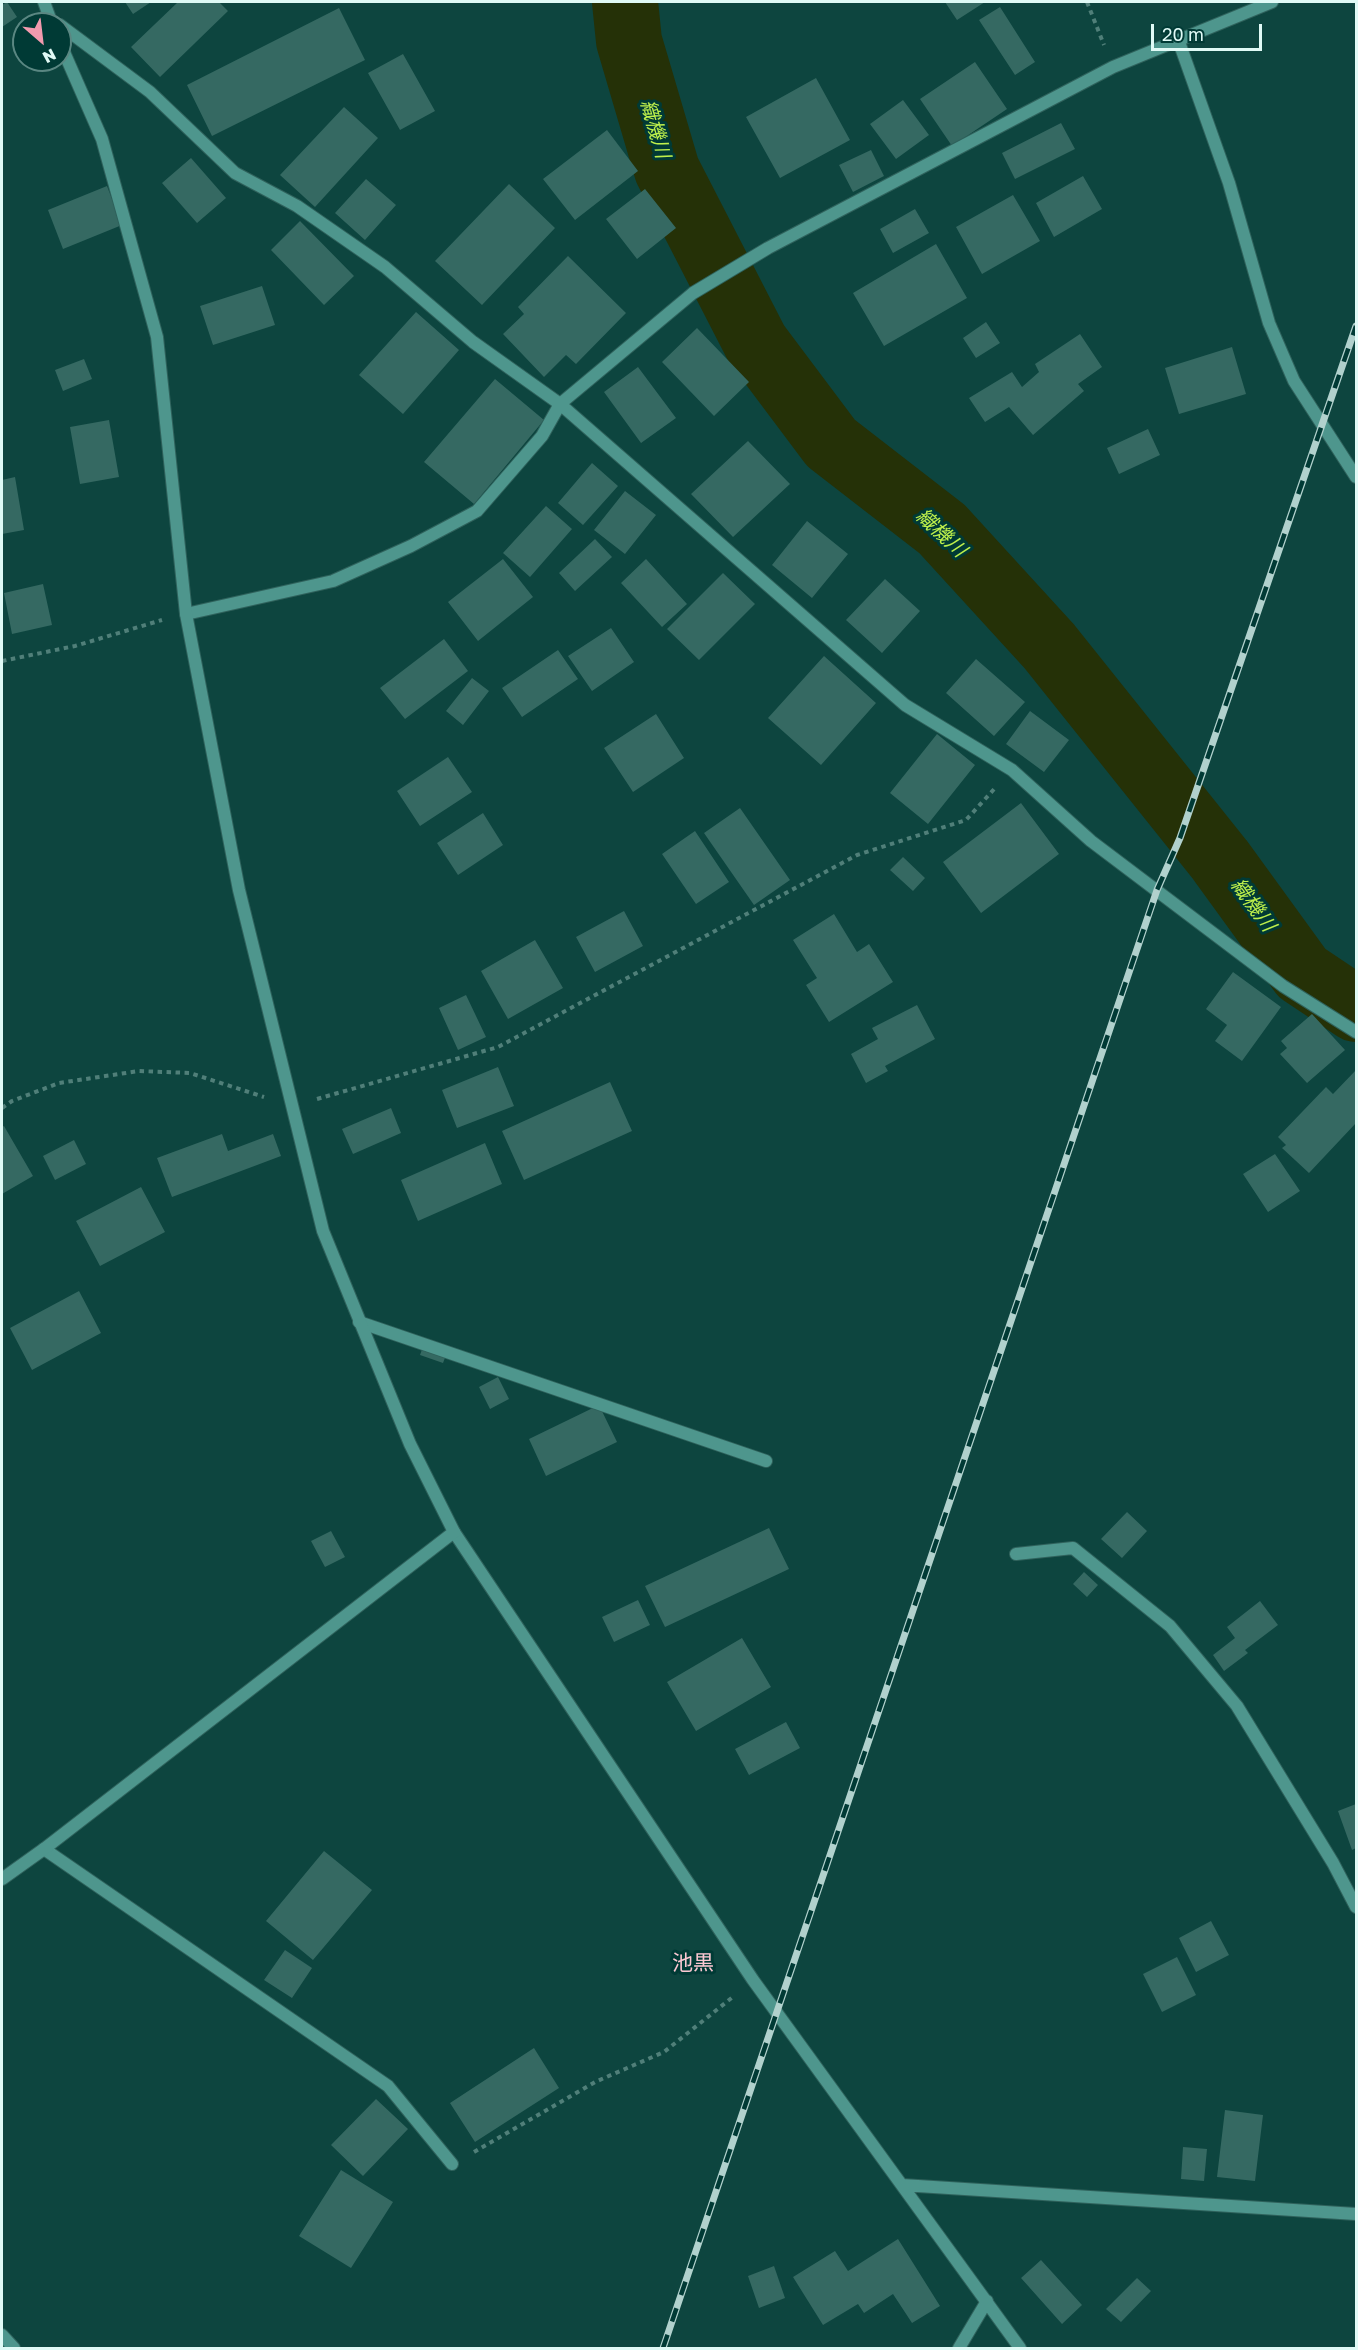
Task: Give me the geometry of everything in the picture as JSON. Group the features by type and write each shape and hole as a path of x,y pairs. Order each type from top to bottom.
{"street":[{"path":"186,614 333,581 411,546 477,511 542,436 560,404 693,292 768,248 1113,67 1179,42 1272,2"},
{"path":"72,35 150,92 235,173 297,206 385,267 473,342 560,404 905,705 1011,770 1091,840 1283,986 1356,1032"},
{"path":"1179,42 1229,183 1269,323 1294,381 1356,477"},
{"path":"72,70 102,139 157,337 186,614 238,890 323,1231 359,1322 410,1444 454,1532 753,1980 1020,2349"},
{"path":"359,1322 766,1461"},
{"path":"2,1879 454,1532"},
{"path":"1016,1554 1073,1548 1170,1626 1237,1706 1333,1863 1356,1907"},
{"path":"44,1849 388,2086 452,2164"},
{"path":"902,2185 1356,2214"},
{"path":"959,2349 987,2301"},
{"path":"2,2335 14,2349"}],"path":[{"path":"1087,2 1113,67"},
{"path":"2,661 75,646 186,614"},
{"path":"2,1108 12,1101 59,1083 139,1071 190,1073 291,1106 498,1047 857,855 966,820 1011,770"},
{"path":"452,2164 595,2082 664,2052 753,1980"}],"building":[{"path":"7,2 14,12 12,20 2,27 2,5"},
{"path":"125,2 151,2 133,14"},
{"path":"178,2 219,2 228,11 160,77 131,47"},
{"path":"945,2 985,2 957,20"},
{"path":"1000,7 1035,62 1015,75 979,20"},
{"path":"339,8 365,60 212,136 187,85"},
{"path":"403,54 435,111 400,130 368,73"},
{"path":"975,62 1007,109 952,146 920,99"},
{"path":"816,78 850,140 780,178 746,117"},
{"path":"903,100 929,135 896,159 870,124"},
{"path":"344,107 378,138 315,207 280,175"},
{"path":"1061,123 1075,149 1015,179 1002,153"},
{"path":"607,130 638,171 575,220 543,179"},
{"path":"871,150 884,176 853,192 839,165"},
{"path":"191,158 226,198 197,223 162,183"},
{"path":"1083,176 1102,209 1054,237 1036,203"},
{"path":"366,179 396,205 365,240 335,213"},
{"path":"509,184 555,228 482,305 435,261"},
{"path":"107,186 122,225 63,249 48,210"},
{"path":"645,189 676,228 637,259 606,219"},
{"path":"1013,195 1040,241 982,274 956,227"},
{"path":"915,209 929,233 893,253 880,229"},
{"path":"300,221 354,276 324,305 271,250"},
{"path":"936,244 967,298 884,346 853,293"},
{"path":"568,256 626,313 576,364 566,355 544,377 503,334 524,314 518,307"},
{"path":"262,286 275,325 213,345 200,306"},
{"path":"416,312 459,350 403,414 359,375"},
{"path":"986,322 1000,343 976,358 963,338"},
{"path":"697,328 749,382 714,416 662,362"},
{"path":"1080,334 1102,367 1078,384 1084,391 1033,435 1009,407 985,422 969,398 1012,372 1022,387 1039,372 1035,364"},
{"path":"1232,347 1246,394 1179,414 1165,368"},
{"path":"84,359 92,379 63,391 55,370"},
{"path":"638,367 676,418 641,443 604,392"},
{"path":"495,379 544,420 474,504 424,462"},
{"path":"109,420 119,477 80,484 70,427"},
{"path":"1148,429 1160,455 1119,474 1107,448"},
{"path":"748,441 790,484 733,537 691,494"},
{"path":"592,463 618,486 583,525 558,503"},
{"path":"15,477 24,530 2,534 2,480"},
{"path":"625,491 656,515 625,554 594,530"},
{"path":"546,506 572,529 530,577 503,553"},
{"path":"807,521 848,554 812,598 772,565"},
{"path":"595,539 612,557 575,591 559,573"},
{"path":"503,559 533,597 478,641 448,602"},
{"path":"646,559 687,604 662,627 621,583"},
{"path":"723,573 755,604 699,660 667,629"},
{"path":"885,579 920,611 882,653 846,620"},
{"path":"43,584 52,625 12,634 4,593"},
{"path":"611,628 634,662 592,691 568,656"},
{"path":"444,639 468,671 405,719 380,688"},
{"path":"558,650 578,679 522,717 502,688"},
{"path":"824,656 876,703 821,765 768,718"},
{"path":"976,659 1025,702 994,736 946,693"},
{"path":"472,678 489,691 463,725 446,711"},
{"path":"1030,711 1069,740 1044,772 1006,744"},
{"path":"656,714 684,758 633,792 604,748"},
{"path":"937,734 975,765 928,824 890,793"},
{"path":"448,757 472,792 420,826 397,791"},
{"path":"1021,803 1059,854 981,913 943,862"},
{"path":"740,808 790,880 754,905 704,833"},
{"path":"483,813 503,845 458,875 437,843"},
{"path":"695,831 729,882 696,904 662,854"},
{"path":"903,857 925,878 913,891 890,870"},
{"path":"624,911 643,946 595,972 576,937"},
{"path":"834,914 857,952 869,944 893,982 829,1022 806,985 817,978 793,940"},
{"path":"535,940 563,988 508,1019 481,971"},
{"path":"1233,972 1281,1007 1242,1061 1215,1041 1227,1025 1206,1009"},
{"path":"466,995 486,1037 458,1050 439,1008"},
{"path":"917,1005 935,1039 885,1066 888,1071 866,1083 851,1054 878,1039 872,1028"},
{"path":"1312,1014 1345,1050 1307,1083 1280,1054 1287,1048 1281,1041"},
{"path":"498,1067 514,1106 457,1128 442,1090"},
{"path":"1356,1070 1356,1123 1309,1173 1282,1148 1286,1145 1278,1137 1326,1087 1333,1094"},
{"path":"610,1082 632,1131 524,1180 502,1131"},
{"path":"391,1108 401,1133 353,1154 342,1129"},
{"path":"4,1126 33,1176 2,1194 2,1127"},
{"path":"222,1134 228,1151 273,1134 281,1156 172,1197 157,1158"},
{"path":"74,1140 86,1164 55,1180 43,1156"},
{"path":"485,1143 502,1184 418,1221 401,1180"},
{"path":"1275,1154 1300,1191 1268,1212 1243,1174"},
{"path":"141,1187 165,1232 100,1266 76,1221"},
{"path":"79,1291 101,1333 32,1370 10,1328"},
{"path":"425,1341 448,1350 443,1363 420,1355"},
{"path":"498,1377 509,1399 490,1409 479,1387"},
{"path":"599,1405 617,1442 546,1476 529,1439"},
{"path":"1127,1512 1147,1531 1122,1558 1101,1539"},
{"path":"769,1528 789,1569 665,1627 645,1586"},
{"path":"331,1531 345,1557 325,1567 311,1541"},
{"path":"1084,1572 1098,1585 1087,1597 1073,1584"},
{"path":"638,1600 650,1625 614,1642 602,1617"},
{"path":"1260,1601 1278,1625 1245,1650 1248,1653 1224,1671 1213,1655 1235,1638 1227,1627"},
{"path":"742,1638 771,1687 696,1731 667,1682"},
{"path":"786,1722 800,1748 749,1775 735,1749"},
{"path":"1356,1804 1356,1848 1352,1850 1338,1811"},
{"path":"324,1851 372,1890 313,1960 266,1921"},
{"path":"1211,1921 1229,1955 1196,1972 1179,1938"},
{"path":"285,1950 312,1968 292,1998 264,1980"},
{"path":"1177,1957 1196,1995 1162,2012 1143,1974"},
{"path":"534,2048 559,2088 475,2142 450,2103"},
{"path":"376,2099 408,2129 363,2176 331,2145"},
{"path":"1225,2110 1263,2115 1255,2181 1217,2177"},
{"path":"1183,2147 1207,2149 1204,2181 1181,2179"},
{"path":"341,2170 393,2202 351,2268 299,2236"},
{"path":"898,2239 940,2306 912,2323 893,2294 864,2313 858,2304 823,2325 793,2277 835,2251 848,2271"},
{"path":"1041,2260 1082,2305 1062,2324 1021,2278"},
{"path":"774,2266 785,2298 759,2308 748,2276"},
{"path":"1137,2278 1151,2291 1121,2322 1106,2309"}],"waterway":[{"name":"織機川","path":"625,2 629,41 667,170 756,343 831,443 942,529 1049,646 1220,860 1302,973 1356,1009"}],"railway":[{"path":"663,2348 1157,890 1180,838 1356,326"}],"district":[{"name":"池黒","path":"693,1963"}]}
